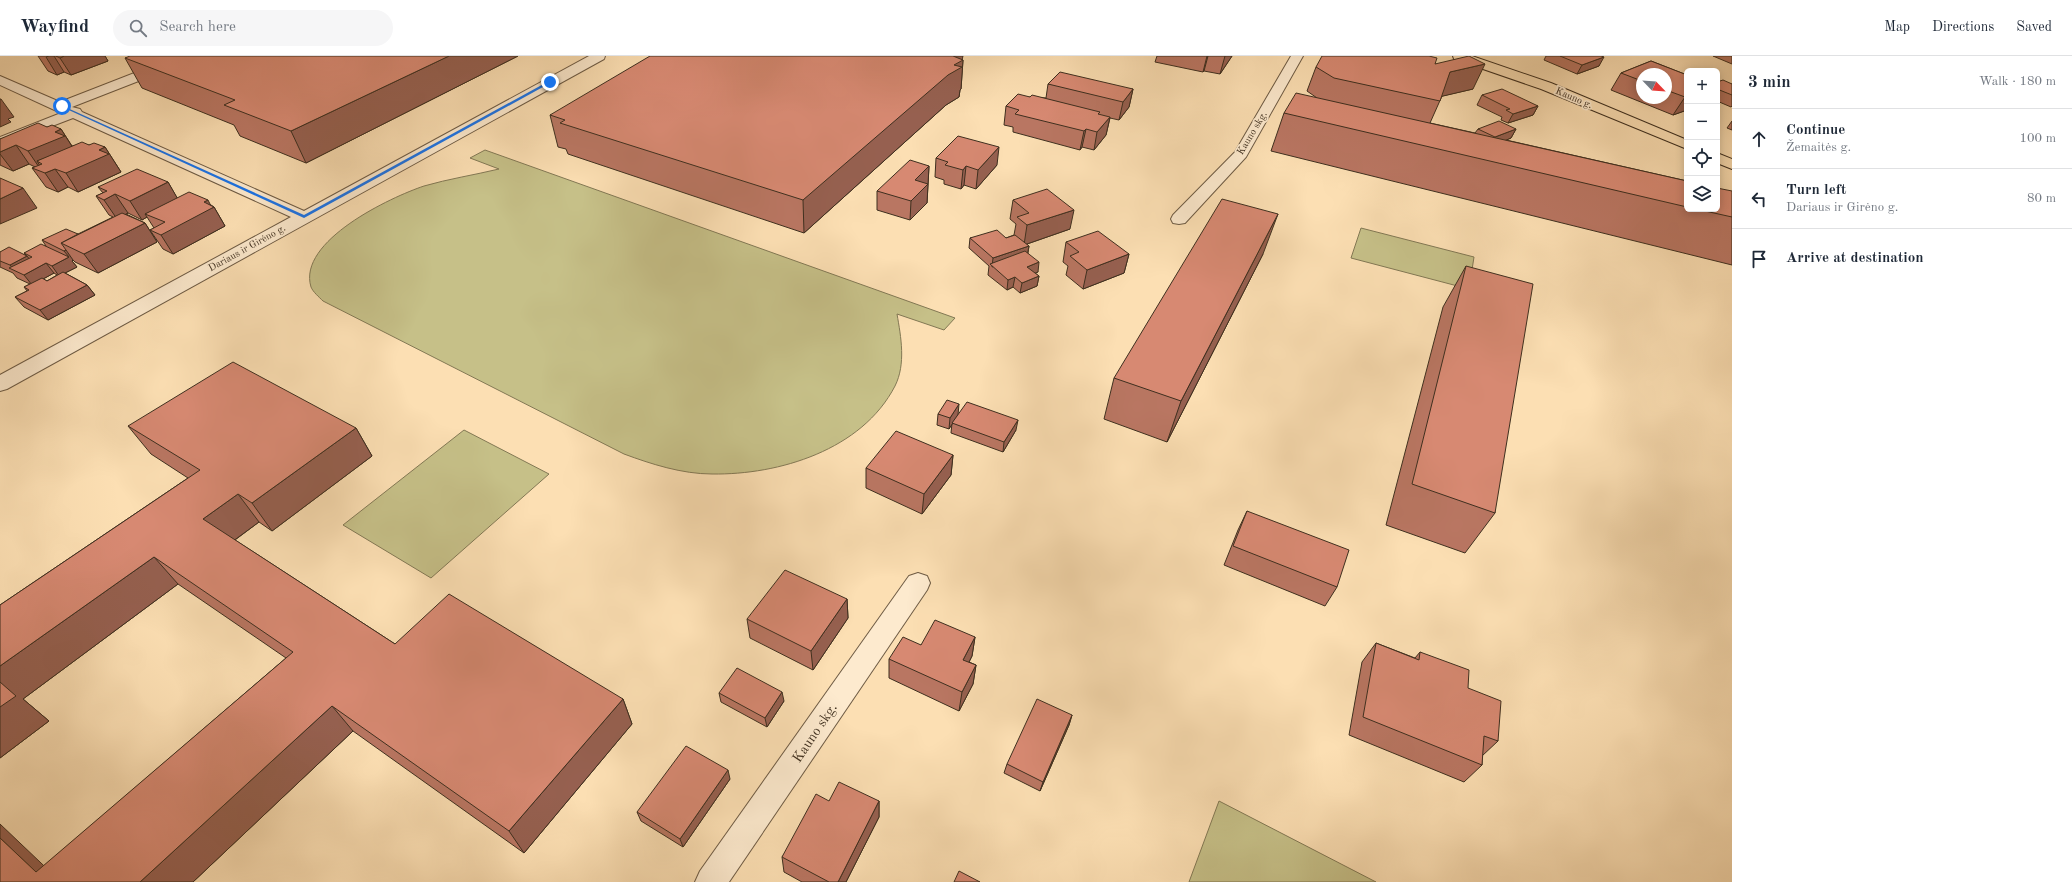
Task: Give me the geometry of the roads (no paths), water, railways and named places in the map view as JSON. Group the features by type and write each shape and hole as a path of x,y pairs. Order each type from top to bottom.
{"main road":[{"name":"Kauno g.","path":"1459,56 1546,86 1684,144"},
{"path":"1720,159 1732,164"}],"street":[{"path":"0,142 68,109 190,56"},
{"name":"Dariaus ir Girėno g.","path":"0,384 599,56"},
{"name":"Kauno skg.","path":"1179,219 1241,154 1297,56"},
{"path":"0,80 68,109 304,217"},
{"name":"Kauno skg.","path":"712,882 918,583"}]}
